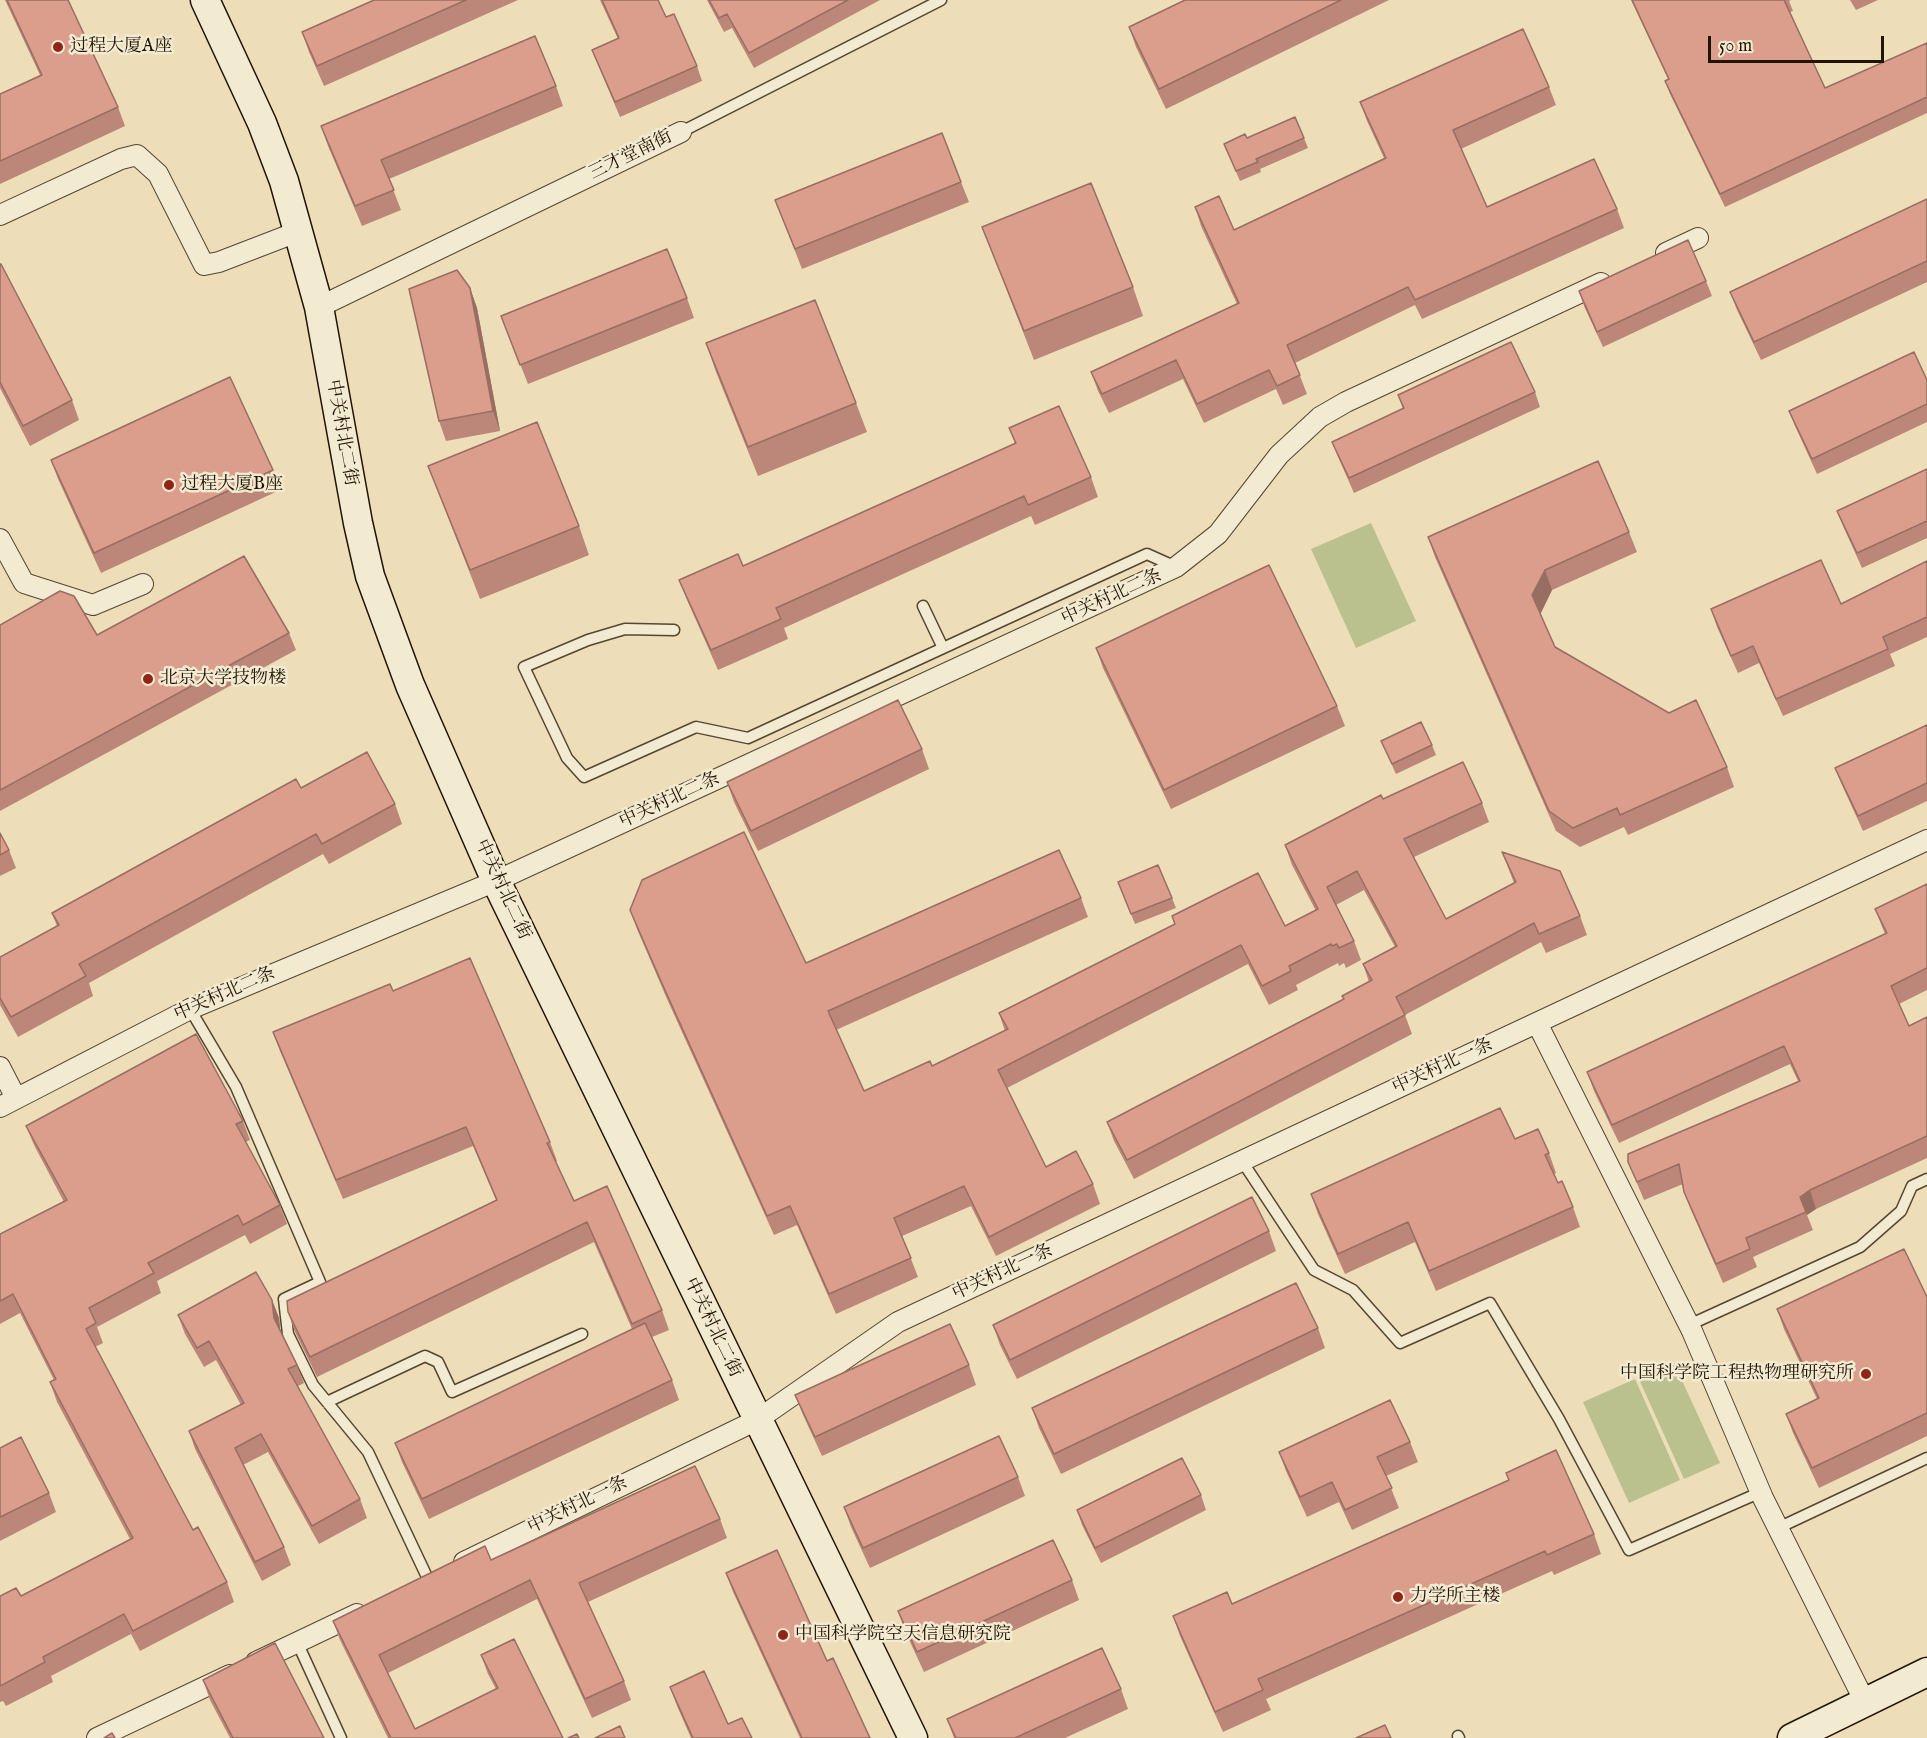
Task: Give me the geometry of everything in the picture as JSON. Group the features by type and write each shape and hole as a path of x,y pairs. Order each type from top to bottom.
{"street":[{"name":"中关村北二街","path":"205,0 262,123 284,181 319,307 370,576 410,685 496,881 756,1420 913,1738"},
{"name":"三才堂南街","path":"319,307 681,132"},
{"path":"0,215 121,159 137,155 158,174 204,265 219,262 297,232"},
{"path":"1644,263 1698,238"},
{"name":"中关村北二条","path":"8,1102 190,1009 496,881 1176,567 1218,534 1298,436 1346,402 1623,273"},
{"path":"0,539 24,583 93,605 143,584"},
{"name":"中关村北一条","path":"408,1589 756,1420 898,1322 1927,840"},
{"path":"1537,1023 1689,1325 1761,1492 1865,1702"},
{"path":"0,1067 8,1102"},
{"path":"97,1738 378,1604"},
{"path":"1792,1738 1927,1672"}],"lane":[{"name":"三才堂南街","path":"681,132 941,0"},
{"path":"674,630 625,628 588,640 524,667 567,758 584,777 696,727 748,738 1147,554 1176,567"},
{"path":"923,606 943,648"},
{"path":"190,1009 236,1087 320,1282 284,1299 288,1334 313,1385 368,1452 428,1579"},
{"path":"1242,1161 1314,1270 1353,1290 1400,1343 1490,1303 1559,1419 1629,1550 1761,1492"},
{"path":"1689,1325 1860,1247 1901,1211 1912,1186 1927,1179"},
{"path":"327,1402 426,1356 438,1362 452,1392 582,1335"},
{"path":"1778,1528 1927,1458"},
{"path":"297,1642 341,1738"}],"green space":[{"path":"1371,523 1416,621 1356,648 1311,549"},
{"path":"1673,1361 1720,1463 1684,1479 1638,1377"},
{"path":"1635,1379 1680,1480 1629,1503 1583,1402"}],"building":[{"name":"过程大厦A座","path":"7,0 68,0 118,107 0,161 0,94 42,75"},
{"path":"374,0 466,0 317,66 302,32"},
{"path":"602,0 658,0 666,17 674,14 697,66 615,102 592,50 619,38"},
{"path":"709,0 848,0 749,53 727,14 719,18"},
{"path":"1185,0 1341,0 1159,89 1129,27"},
{"path":"1632,0 1784,0 1825,88 1927,43 1927,97 1720,194 1665,81 1669,79"},
{"path":"1523,29 1549,87 1453,130 1487,207 1594,159 1617,209 1415,300 1408,287 1287,345 1300,375 1277,386 1269,370 1197,404 1176,360 1102,394 1091,372 1239,303 1195,207 1219,196 1234,230 1386,158 1360,102"},
{"path":"535,36 556,86 381,160 394,190 355,206 321,126"},
{"path":"1295,117 1304,138 1256,159 1258,162 1236,171 1224,144 1245,134 1247,138"},
{"path":"942,133 961,182 795,249 775,200"},
{"path":"1091,183 1133,287 1024,331 982,227"},
{"path":"1927,199 1927,261 1754,342 1730,292"},
{"path":"1688,240 1706,281 1597,332 1579,291"},
{"path":"667,249 687,298 520,365 501,316"},
{"path":"0,264 72,400 23,426 0,382"},
{"path":"457,270 470,288 493,411 439,421 409,289"},
{"path":"815,300 856,403 748,447 706,343"},
{"path":"1511,342 1535,392 1349,478 1332,442 1404,408 1398,395"},
{"path":"1914,352 1927,380 1927,404 1812,459 1789,411"},
{"name":"过程大厦B座","path":"230,377 273,470 94,553 51,460"},
{"path":"1059,406 1091,477 1028,505 1024,496 776,608 781,619 711,650 679,580 738,554 743,566 1016,443 1009,428"},
{"path":"537,422 579,526 470,570 428,466"},
{"path":"1598,461 1629,532 1545,570 1532,595 1555,647 1669,713 1696,700 1727,767 1620,815 1617,808 1573,828 1549,811 1428,537"},
{"path":"1927,469 1927,521 1857,553 1837,511"},
{"name":"北京大学技物楼","path":"244,556 289,633 0,790 0,625 60,591 74,596 97,635"},
{"path":"1821,560 1841,604 1927,561 1927,617 1883,637 1888,649 1776,699 1753,646 1731,656 1711,609"},
{"path":"1269,565 1337,706 1164,790 1096,648"},
{"path":"898,700 922,749 751,831 727,782"},
{"path":"1421,722 1432,745 1392,764 1381,741"},
{"path":"1927,725 1927,783 1858,816 1835,768"},
{"path":"367,752 395,804 322,844 316,834 79,964 86,976 11,1017 0,998 0,957 59,925 52,913 296,779 301,788"},
{"path":"1463,762 1482,803 1404,839 1446,919 1516,882 1502,852 1560,871 1580,916 1539,934 1534,923 1396,997 1405,1015 1127,1160 1107,1122 1344,999 1342,996 1372,980 1363,964 1397,946 1357,871 1327,887 1354,941 1339,948 1337,944 1332,946 1331,944 1289,966 1291,971 1262,986 1241,945 998,1070 1046,1167 1076,1151 1093,1184 989,1237 964,1186 894,1218 911,1258 829,1294 790,1206 767,1216 630,910 642,880 744,832 806,963 1059,850 1081,898 828,1011 864,1091 930,1061 932,1066 1008,1029 999,1013 1175,924 1172,916 1258,873 1285,926 1318,909 1285,845 1381,795 1383,799"},
{"path":"0,833 9,850 0,855"},
{"path":"1158,865 1172,898 1131,914 1118,882"},
{"path":"1927,884 1927,968 1891,986 1909,1026 1927,1017 1927,1136 1810,1190 1800,1197 1806,1212 1746,1238 1750,1249 1716,1264 1684,1192 1679,1164 1637,1182 1628,1162 1628,1154 1800,1081 1784,1046 1612,1125 1587,1072 1887,933 1875,909"},
{"path":"470,958 550,1142 547,1143 574,1201 607,1186 662,1310 632,1324 587,1222 310,1357 288,1312 287,1301 497,1200 466,1127 336,1180 273,1032 390,984 393,991"},
{"path":"196,1034 243,1121 236,1124 280,1205 243,1225 238,1215 148,1263 154,1273 89,1308 96,1323 86,1329 193,1530 198,1527 227,1582 133,1631 124,1614 43,1657 45,1662 0,1686 0,1596 16,1588 21,1596 133,1538 50,1382 56,1379 13,1294 0,1301 0,1234 67,1200 26,1126"},
{"path":"1500,1108 1515,1139 1538,1129 1549,1153 1545,1155 1558,1183 1562,1181 1573,1207 1429,1271 1408,1222 1338,1254 1311,1194"},
{"path":"1252,1197 1269,1231 1010,1360 993,1325"},
{"name":"中国科学院工程热物理研究所","path":"1904,1249 1927,1297 1927,1413 1812,1468 1786,1414 1819,1398 1777,1309"},
{"path":"256,1272 272,1300 274,1318 297,1365 288,1369 360,1499 312,1526 261,1434 235,1448 284,1547 255,1562 189,1431 244,1403 209,1341 197,1348 178,1315"},
{"path":"1296,1283 1318,1328 1054,1454 1032,1408"},
{"path":"645,1323 672,1380 422,1499 395,1443"},
{"path":"950,1324 969,1365 815,1437 795,1395"},
{"path":"1390,1400 1410,1442 1377,1457 1392,1488 1345,1510 1332,1482 1300,1497 1279,1452"},
{"path":"999,1436 1018,1477 863,1548 844,1507"},
{"path":"21,1437 49,1493 0,1517 0,1448"},
{"name":"力学所主楼","path":"1556,1450 1594,1534 1547,1555 1545,1551 1258,1679 1263,1690 1215,1712 1173,1616 1227,1592 1232,1604 1509,1480 1506,1473"},
{"path":"1182,1458 1201,1495 1095,1548 1077,1510"},
{"path":"695,1466 720,1519 579,1583 624,1681 585,1699 530,1580 379,1655 415,1729 498,1688 481,1655 514,1639 563,1738 391,1738 333,1621 485,1546 491,1560"},
{"path":"1053,1540 1072,1580 917,1652 898,1611"},
{"name":"中国科学院空天信息研究院","path":"777,1550 827,1661 833,1658 870,1738 802,1738 726,1573"},
{"path":"275,1643 324,1738 233,1738 203,1680"},
{"path":"1102,1648 1121,1689 1015,1738 956,1738 947,1719"},
{"path":"704,1671 728,1724 742,1718 752,1738 693,1738 670,1687"},
{"path":"1385,1725 1391,1738 1356,1738"},
{"path":"620,1726 625,1738 595,1738"},
{"path":"112,1733 115,1738 104,1738"}],"place":[{"name":"过程大厦A座","path":"58,47"},
{"name":"过程大厦B座","path":"169,485"},
{"name":"北京大学技物楼","path":"148,679"},
{"name":"中国科学院工程热物理研究所","path":"1866,1374"},
{"name":"力学所主楼","path":"1398,1597"},
{"name":"中国科学院空天信息研究院","path":"783,1635"}]}
